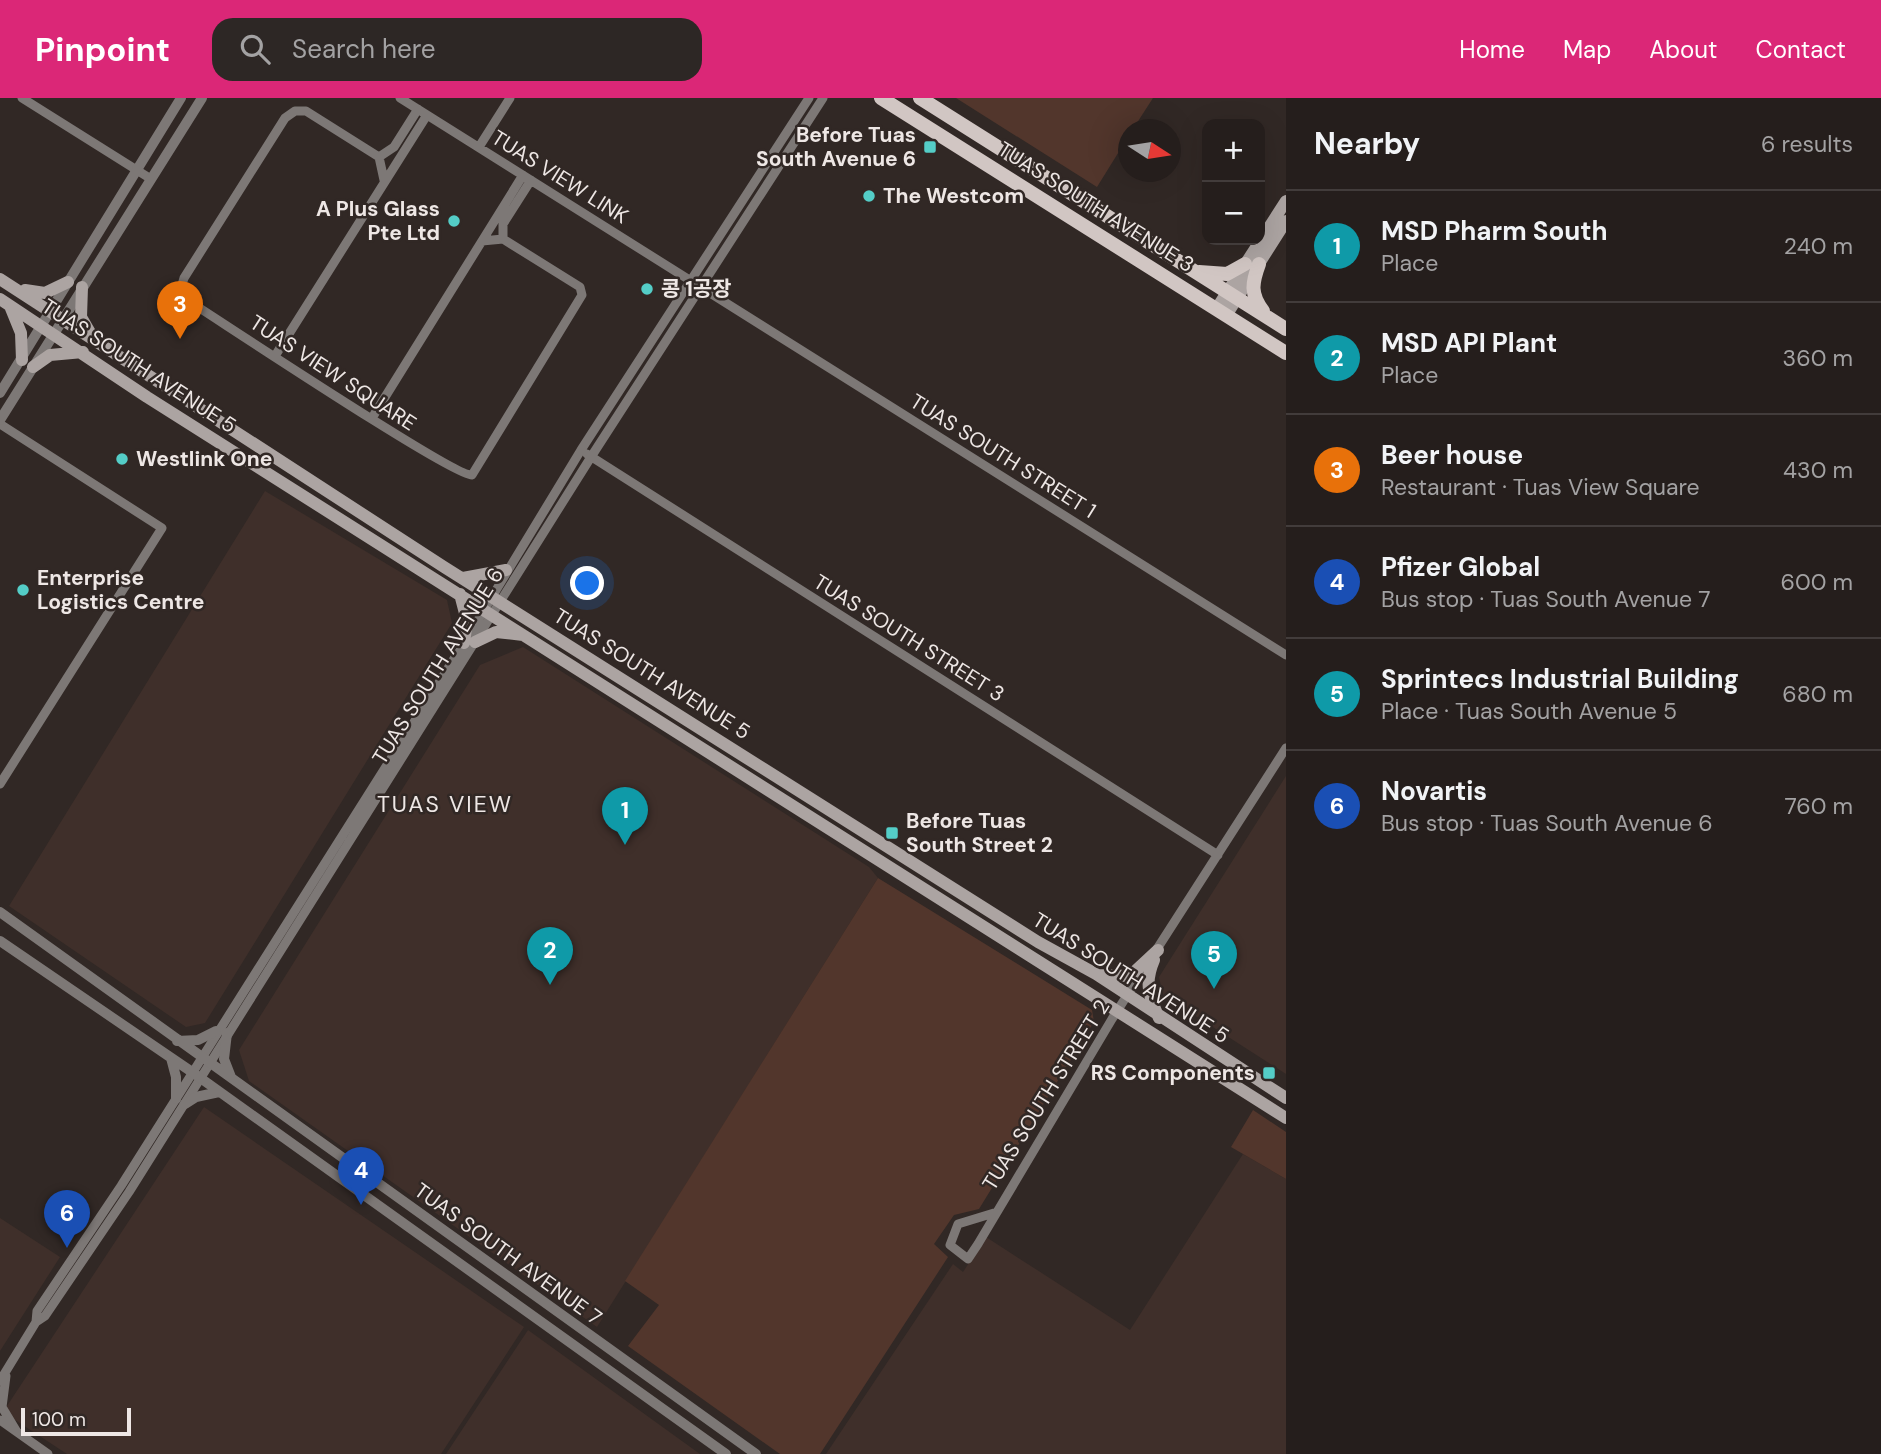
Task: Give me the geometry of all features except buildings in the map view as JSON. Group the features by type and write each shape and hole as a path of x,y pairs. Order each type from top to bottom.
{"main road":[{"name":"TUAS SOUTH AVENUE 3","path":"881,98 1286,353"},
{"name":"TUAS SOUTH AVENUE 3","path":"920,98 1286,329"},
{"path":"1270,318 1253,295 1252,264 1286,201"},
{"path":"1222,311 1252,264 1286,221"},
{"path":"1194,271 1227,274 1252,264"},
{"path":"6,282 45,293 68,282"},
{"name":"TUAS SOUTH AVENUE 5","path":"6,282 463,578 1026,935 1096,974 1127,998 1286,1098"},
{"path":"82,287 81,317 94,339"},
{"path":"5,302 21,333 27,364 50,355 83,352"},
{"name":"TUAS SOUTH AVENUE 5","path":"5,302 147,397 527,635 1286,1118"},
{"path":"463,578 506,570"},
{"path":"460,594 470,643 496,632 527,635"},
{"path":"1096,974 1130,976 1158,950"},
{"path":"1158,950 1147,974 1147,994 1159,1018"}],"street":[{"path":"22,98 151,179"},
{"path":"0,784 162,528 0,422 27,364 56,315 68,282 181,98"},
{"path":"56,315 82,287 202,98"},
{"name":"TUAS VIEW LINK","path":"400,98 702,286"},
{"path":"476,146 503,98"},
{"path":"476,146 510,98"},
{"name":"TUAS SOUTH AVENUE 6","path":"497,598 506,570 809,98"},
{"name":"TUAS SOUTH AVENUE 6","path":"0,1381 36,1322 37,1311 181,1101 497,598 823,98"},
{"name":"TUAS VIEW SQUARE","path":"379,157 306,111 295,111 285,118 184,278 181,288 184,298 463,475 472,475 478,470 582,295 580,287 503,239"},
{"path":"384,180 379,157 394,147 422,112"},
{"path":"275,356 384,180 422,112"},
{"path":"482,241 503,239 503,224 527,177"},
{"path":"372,418 482,241 527,177"},
{"name":"TUAS SOUTH STREET 1","path":"702,286 1286,656"},
{"path":"0,393 27,364"},
{"name":"TUAS SOUTH STREET 3","path":"581,450 1217,855"},
{"name":"TUAS SOUTH STREET 2","path":"994,1213 958,1224 950,1245 968,1259 1118,1010 1286,748"},
{"name":"TUAS SOUTH AVENUE 7","path":"0,912 755,1454"},
{"name":"TUAS SOUTH AVENUE 7","path":"0,941 219,1091 726,1454"},
{"path":"177,1041 198,1040 222,1032 224,1059 234,1082"},
{"path":"171,1058 181,1101 219,1091"},
{"path":"6,1371 2,1407 17,1432"},
{"path":"0,1420 48,1454"},
{"path":"0,1427 17,1432"}],"shaded area":[{"path":"956,98 1153,98 1139,119 1118,119 1118,153 1097,187"},
{"path":"265,491 447,600 452,623 205,1023 186,1027 9,906"},
{"path":"523,647 869,867 878,878 597,1327 249,1081 239,1050 480,665"},
{"path":"1286,776 1286,1074 1163,995 1159,977"},
{"path":"878,878 1092,1010 1094,1022 979,1209 954,1215 934,1244 948,1257 820,1454 780,1454 628,1346 659,1305 625,1281"},
{"path":"204,1107 524,1327 441,1454 67,1454 3,1412"},
{"path":"1253,1110 1286,1132 1286,1179 1231,1147"},
{"path":"1243,1154 1286,1179 1286,1454 826,1454 953,1264 963,1272 986,1237 1130,1330"},
{"path":"0,1218 60,1257 0,1351"},
{"path":"528,1330 700,1454 446,1454"}],"place":[{"name":"Before Tuas South Avenue 6","path":"930,147"},
{"name":"The Westcom","path":"869,196"},
{"name":"A Plus Glass Pte Ltd","path":"454,221"},
{"name":"콩 1공장","path":"647,289"},
{"name":"Beer house","path":"180,339"},
{"name":"Westlink One","path":"122,459"},
{"name":"Enterprise Logistics Centre","path":"23,590"},
{"name":"Before Tuas South Street 2","path":"892,833"},
{"name":"MSD Pharm South","path":"625,845"},
{"name":"MSD API Plant","path":"550,985"},
{"name":"Sprintecs Industrial Building","path":"1214,989"},
{"name":"RS Components","path":"1269,1073"},
{"name":"Pfizer Global","path":"361,1205"},
{"name":"Novartis","path":"67,1248"}],"district":[{"name":"TUAS VIEW","path":"445,804"}]}
